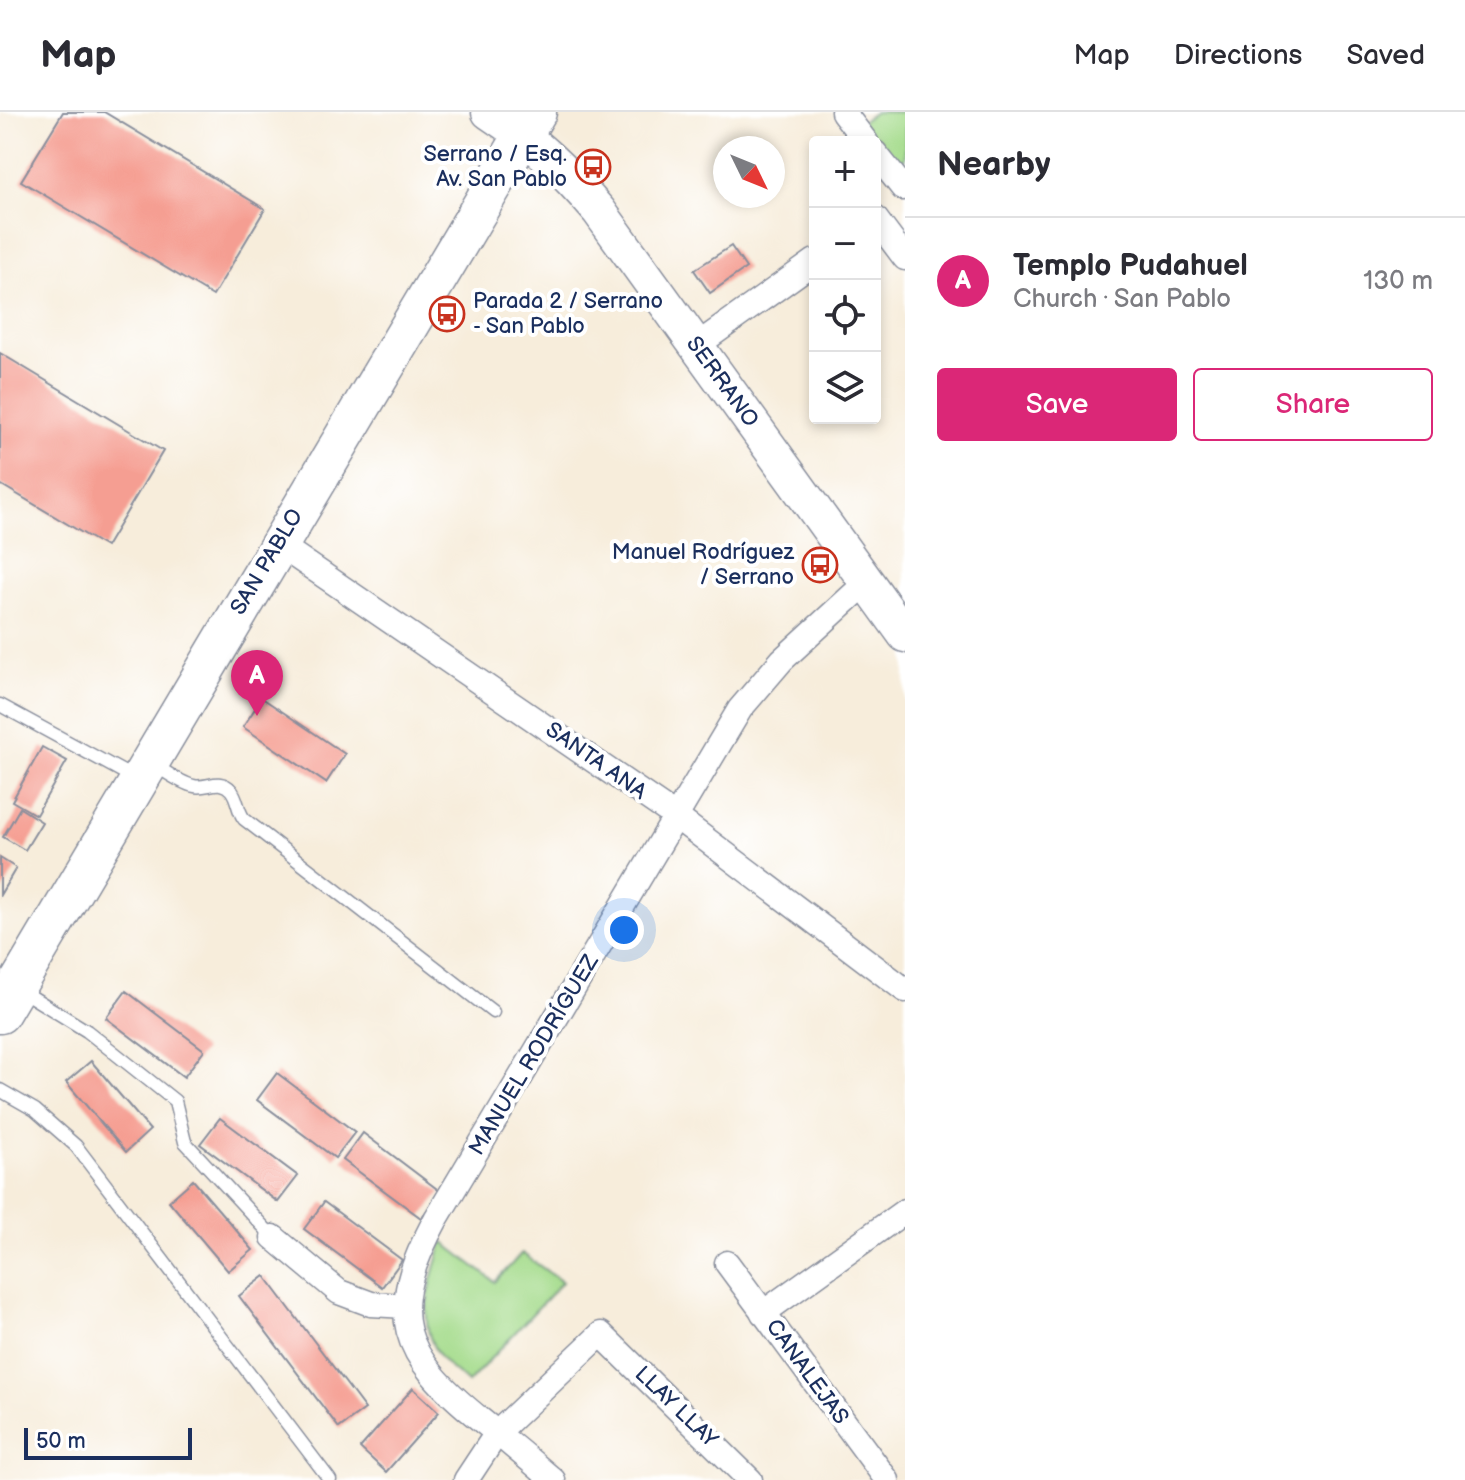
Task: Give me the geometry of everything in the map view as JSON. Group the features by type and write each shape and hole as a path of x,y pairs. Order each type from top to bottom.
{"main road":[{"name":"SERRANO","path":"489,112 531,123 554,160 599,211 905,635"},
{"name":"SAN PABLO","path":"5,1003 531,123"}],"street":[{"path":"843,112 861,136"},
{"path":"881,160 904,187 881,211"},
{"path":"881,225 905,258"},
{"path":"696,346 809,265"},
{"name":"SANTA ANA","path":"278,544 675,816 905,990"},
{"name":"MANUEL RODRÍGUEZ","path":"406,1306 410,1282 425,1239 675,816 753,691 867,582"},
{"path":"763,1313 903,1218"},
{"path":"273,1237 339,1292 371,1304 406,1306 413,1344 428,1371 446,1392 553,1480"},
{"name":"CANALEJAS","path":"727,1263 887,1480"},
{"name":"LLAY LLAY","path":"497,1433 601,1334 750,1480"},
{"path":"466,1480 497,1433"}],"lane":[{"path":"0,705 144,771 202,787 220,783 227,786 244,819 493,1012"},
{"path":"5,1003 87,1031 175,1101 185,1142 273,1237"},
{"path":"0,1090 35,1110 76,1146 330,1480"}],"green space":[{"path":"875,112 905,112 905,157 897,169 881,148 881,136 872,136 861,122"},
{"path":"443,1242 495,1282 522,1253 562,1282 468,1383 440,1357 428,1329 428,1300"}],"building":[{"path":"63,112 104,112 265,209 213,296 21,181"},
{"path":"731,246 746,268 710,293 694,270"},
{"path":"0,353 163,451 106,547 0,484"},
{"path":"262,698 345,754 326,783 243,727"},
{"path":"42,747 67,761 36,815 12,801"},
{"path":"20,808 42,822 25,850 3,837"},
{"path":"0,858 16,868 0,895"},
{"path":"126,991 204,1050 184,1077 106,1018"},
{"path":"91,1061 150,1130 126,1152 66,1082"},
{"path":"277,1073 355,1132 335,1158 257,1100"},
{"path":"220,1118 298,1176 278,1202 200,1144"},
{"path":"363,1133 441,1192 421,1218 343,1160"},
{"path":"193,1180 253,1250 228,1271 169,1201"},
{"path":"324,1202 402,1260 382,1287 304,1229"},
{"path":"265,1276 365,1409 339,1428 239,1296"},
{"path":"413,1388 439,1412 386,1472 360,1448"}],"place":[{"name":"Serrano / Esq. Av. San Pablo","path":"593,167"},
{"name":"Parada 2 / Serrano - San Pablo","path":"447,314"},
{"name":"Manuel Rodríguez / Serrano","path":"820,565"},
{"name":"Templo Pudahuel","path":"257,716"}]}
